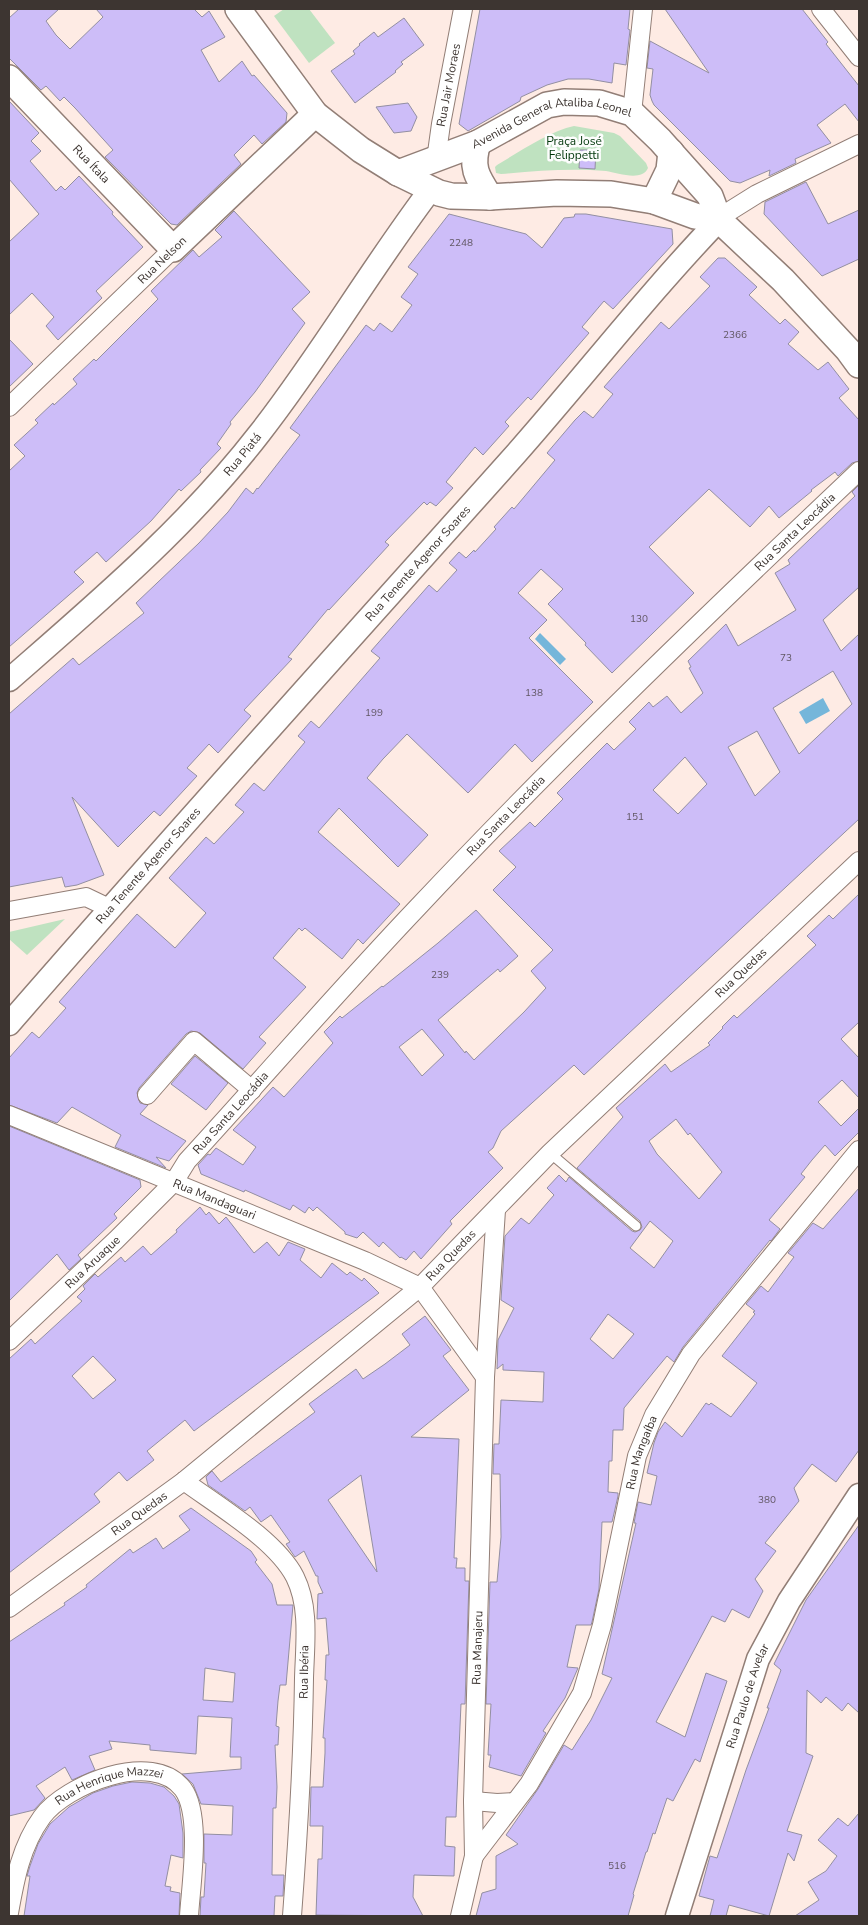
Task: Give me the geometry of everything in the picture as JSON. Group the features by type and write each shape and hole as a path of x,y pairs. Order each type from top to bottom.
{"main road":[{"path":"238,9 315,114 361,150 398,173 431,188 451,196 490,197 557,192 628,196 654,201 695,216 719,220"},
{"name":"Rua Ítala","path":"9,80 173,249"},
{"name":"Avenida General Ataliba Leonel","path":"398,173 478,143 547,105 564,102 599,103 632,113 671,152 710,196 719,220 783,280 848,350 859,365"},
{"name":"Rua Nelson","path":"173,249 315,114"},
{"path":"478,143 474,155 474,166 480,181 490,197"},
{"path":"654,201 669,170 671,152"}],"street":[{"name":"Rua Jair Moraes","path":"436,160 440,124 463,9"},
{"path":"632,113 643,9"},
{"path":"821,9 859,58"},
{"name":"Rua Tenente Agenor Soares","path":"9,1024 109,908 525,444 688,253 719,220 725,214 757,194 859,144"},
{"name":"Rua Piatá","path":"9,680 134,569 202,502 259,434 317,355 431,188"},
{"name":"Rua Nelson","path":"9,407 173,249"},
{"name":"Rua Santa Leocádia","path":"174,1182 187,1162 417,908 532,789 758,566 859,471"},
{"name":"Rua Quedas","path":"9,1608 184,1481 420,1287 550,1153 857,869"},
{"path":"9,911 86,897 109,908"},
{"path":"147,1095 194,1041 252,1090"},
{"name":"Rua Mandaguari","path":"9,1115 365,1261 420,1287"},
{"name":"Rua Mangaíba","path":"474,1856 529,1784 582,1693 602,1625 637,1456 654,1415 691,1354 859,1150"},
{"name":"Rua Aruaque","path":"9,1341 116,1240 174,1182"},
{"name":"Rua Manajeru","path":"460,1916 474,1856 473,1801 485,1377 496,1210"},
{"path":"420,1287 485,1377"},
{"name":"Rua Ibéria","path":"184,1481 268,1543 283,1559 295,1577 305,1609 303,1752 292,1916"},
{"name":"Rua Paulo de Avelar","path":"677,1916 758,1659 789,1601 859,1495"},
{"name":"Rua Henrique Mazzei","path":"9,1913 20,1858 28,1838 43,1815 66,1795 95,1781 123,1772 142,1771 172,1779 183,1790 190,1806 193,1829 193,1863 189,1916"},
{"path":"473,1801 515,1802"}],"lane":[{"path":"550,1153 636,1226"}],"green space":[{"path":"284,9 309,9 335,43 309,63 274,16"},
{"name":"Praça José Felippetti","path":"574,126 614,133 620,136 646,163 648,168 641,175 635,176 606,171 579,170 496,173 495,167 497,165 515,154 545,137"},
{"path":"65,919 27,955 9,939 9,932"}],"water":[{"path":"540,633 566,659 560,665 535,639"},
{"path":"823,698 830,711 806,724 799,712"}],"building":[{"path":"19,9 59,9 46,21 56,35 70,49 103,17 96,9 194,9 202,17 209,11 225,37 201,50 219,82 242,61 252,76 254,75 287,113 286,122 262,144 254,135 234,155 241,164 177,225 171,224 105,157 113,150 75,108 64,97 60,101 46,86 41,90 9,58 9,18"},
{"path":"480,9 630,9 626,65 614,63 612,83 589,79 568,79 547,85 521,97 520,101 468,131 459,124"},
{"path":"665,9 802,9 828,42 826,44 859,86 859,122 845,104 817,125 831,143 795,159 796,163 769,176 770,170 740,183 730,181 652,101 650,95 653,69 647,68 650,41 709,73"},
{"path":"404,18 424,45 401,62 403,64 396,72 355,103 331,71 355,54 353,51 359,44 374,32 378,37"},
{"path":"9,101 39,133 31,141 41,151 30,161 56,191 61,186 65,190 79,176 143,247 96,291 102,298 58,340 46,326 54,317 32,293 9,315 9,242 39,214 9,179"},
{"path":"408,103 417,117 411,131 394,133 376,107"},
{"path":"580,150 596,150 595,169 579,168"},
{"path":"806,182 828,224 859,210 859,259 822,276 764,214 765,202"},
{"path":"234,211 310,292 292,309 305,323 255,392 230,422 231,424 217,444 221,448 200,470 201,472 181,491 179,489 151,521 106,562 97,552 74,572 84,582 9,647 9,471 25,456 14,445 38,423 35,420 77,384 73,379 94,359 96,361 158,299 151,291 193,250 199,257 222,237 215,230"},
{"path":"449,214 526,234 542,248 564,218 574,217 575,214 586,214 672,229 673,244 613,309 604,301 582,327 589,333 531,400 528,397 505,422 509,426 483,455 475,447 446,482 453,488 436,506 430,502 427,505 424,502 385,542 389,545 328,609 288,657 292,659 244,710 251,716 218,753 209,744 187,768 197,776 160,816 154,811 118,847 72,797 104,875 77,885 65,887 62,877 9,887 9,714 73,658 79,665 144,613 136,603 199,543 228,512 246,488 253,494 258,489 300,435 290,428 366,325 374,331 380,323 392,332 412,305 401,297 418,274 408,267"},
{"path":"718,258 725,258 757,287 749,295 780,324 785,319 799,332 788,344 818,370 828,362 849,389 839,398 859,420 859,461 852,463 838,476 835,472 779,518 769,506 750,527 709,489 649,547 694,593 612,673 548,604 563,589 541,569 518,593 547,620 529,638 593,702 532,762 515,744 468,793 407,734 383,759 367,778 428,835 398,867 339,808 318,832 400,904 363,944 358,939 342,959 305,928 302,931 299,928 273,958 306,987 259,1037 266,1043 243,1069 200,1033 191,1031 186,1034 139,1088 137,1093 140,1103 148,1105 140,1114 186,1141 169,1161 156,1157 166,1168 115,1147 121,1135 72,1107 57,1123 9,1105 9,1058 32,1032 39,1038 66,1008 59,1002 137,914 175,948 206,913 169,878 206,837 214,844 244,812 235,805 254,783 264,791 305,742 298,736 311,721 319,728 380,658 371,651 429,585 437,592 457,570 449,563 459,552 466,558 474,550 475,552 496,529 494,527 512,507 514,509 555,460 547,453 584,411 593,418 613,394 604,387 661,322 669,329 710,286 700,277"},
{"path":"9,339 33,364 9,387"},
{"path":"859,485 859,587 823,620 841,651 859,634 859,819 584,1075 574,1065 501,1131 493,1148 488,1152 503,1168 450,1221 452,1224 421,1259 414,1251 406,1260 400,1258 383,1242 379,1247 363,1232 357,1238 345,1234 317,1207 313,1211 309,1207 305,1213 293,1205 290,1210 245,1190 244,1192 201,1174 198,1165 216,1148 243,1165 256,1147 233,1130 273,1087 284,1097 333,1043 324,1032 340,1016 342,1018 383,987 476,910 518,956 500,972 498,969 438,1020 465,1053 466,1051 474,1060 524,1012 546,988 531,971 553,950 493,890 516,867 499,851 530,822 535,827 563,799 557,793 607,743 614,750 636,729 629,722 649,702 653,707 667,696 681,713 703,693 689,668 691,667 688,661 726,624 738,646 796,610 775,573 790,564 788,560 855,496 852,492","holes":["833,671 852,704 799,754 773,708","757,731 780,772 755,796 728,747","685,757 707,784 678,814 653,790","422,1029 444,1055 422,1076 399,1047"]},
{"path":"859,894 859,1022 841,1039 859,1058 859,1098 842,1080 818,1102 841,1126 859,1108 859,1132 835,1156 825,1145 812,1160 801,1174 805,1177 769,1220 780,1229 771,1241 683,1347 674,1362 667,1356 624,1408 623,1430 613,1430 608,1492 618,1493 618,1496 612,1522 602,1522 599,1589 592,1622 591,1625 576,1625 567,1667 578,1668 565,1698 543,1731 546,1733 521,1776 489,1767 491,1755 488,1755 491,1704 486,1704 490,1582 497,1582 501,1537 500,1474 493,1474 494,1444 499,1444 501,1400 543,1402 544,1372 503,1370 503,1364 497,1369 498,1340 514,1308 501,1300 505,1236 521,1218 529,1224 554,1195 547,1188 559,1175 566,1182 569,1177 632,1231 640,1230 642,1227 640,1221 577,1168 623,1117 616,1108 665,1064 671,1072 710,1045 708,1043 734,1015 737,1018 816,945 807,936 829,915 833,919","holes":["676,1119 722,1172 699,1199 657,1154 649,1141","650,1221 673,1241 654,1268 630,1248","608,1314 634,1334 613,1359 590,1339"]},
{"path":"195,1056 228,1083 206,1110 171,1084"},
{"path":"9,1126 140,1180 141,1187 114,1214 117,1218 78,1255 81,1259 69,1270 57,1254 9,1301"},
{"path":"859,1188 859,1450 836,1482 812,1464 794,1488 799,1501 765,1543 776,1551 755,1579 763,1591 749,1618 732,1609 725,1622 712,1616 656,1722 685,1737 706,1673 727,1681 700,1762 695,1759 673,1801 667,1798 655,1834 653,1833 646,1852 628,1916 476,1916 482,1893 496,1889 496,1856 518,1844 506,1835 538,1789 564,1745 572,1750 591,1720 612,1678 602,1674 636,1523 634,1523 638,1502 651,1505 657,1476 647,1473 658,1432 665,1422 682,1437 706,1403 709,1405 711,1403 731,1417 757,1383 722,1356 755,1314 753,1312 755,1311 746,1304 761,1286 768,1292 794,1257 788,1253 813,1223 823,1229"},
{"path":"200,1207 206,1215 209,1212 219,1224 226,1217 254,1253 267,1242 279,1256 288,1242 305,1249 300,1260 321,1278 332,1263 347,1275 350,1272 362,1281 364,1278 379,1293 194,1431 185,1420 147,1451 154,1460 127,1481 119,1472 94,1494 100,1502 9,1573 9,1359 31,1339 35,1344 82,1301 77,1297 85,1289 83,1286 95,1274 98,1277 121,1257 125,1262 143,1246 151,1255 177,1232 176,1230","holes":["93,1356 116,1380 93,1399 72,1376"]},
{"path":"425,1316 451,1350 443,1356 469,1390 411,1437 459,1439 454,1558 457,1558 456,1568 465,1568 465,1581 469,1581 465,1704 461,1704 456,1817 446,1817 445,1846 455,1847 454,1876 414,1875 413,1897 423,1916 316,1915 318,1859 322,1859 323,1826 310,1826 311,1787 323,1787 325,1753 325,1738 323,1738 327,1680 325,1680 326,1655 329,1655 326,1618 317,1619 318,1594 323,1593 318,1582 318,1576 316,1576 304,1551 295,1557 286,1544 290,1542 271,1515 261,1522 250,1507 245,1511 208,1485 206,1477 212,1471 221,1482 315,1412 309,1404 356,1369 363,1379 385,1364 410,1345 402,1334","holes":["361,1475 377,1572 328,1500"]},
{"path":"191,1508 251,1551 257,1560 255,1562 272,1584 277,1605 293,1605 286,1685 280,1685 276,1726 279,1727 278,1745 275,1745 277,1787 276,1808 273,1808 272,1875 284,1875 283,1896 275,1896 274,1916 200,1916 201,1897 204,1897 206,1863 204,1863 204,1834 232,1835 233,1806 201,1804 193,1784 182,1774 241,1769 241,1757 230,1757 232,1718 198,1716 196,1754 150,1750 150,1745 109,1741 112,1749 89,1756 95,1770 72,1780 65,1767 36,1786 45,1798 34,1810 9,1816 9,1642 65,1605 64,1603 87,1587 86,1585 130,1549 133,1553 156,1538 163,1549 190,1530 179,1516","holes":["205,1668 235,1673 233,1702 203,1700"]},
{"path":"859,1525 859,1713 848,1703 842,1711 826,1697 821,1703 807,1690 806,1753 813,1756 787,1831 802,1835 794,1861 788,1853 769,1916 729,1905 726,1916 710,1916 714,1900 699,1896 710,1856 717,1858 769,1708 767,1708 781,1670 774,1664 806,1600"},
{"path":"132,1782 150,1783 164,1787 174,1796 179,1804 183,1833 183,1858 171,1855 165,1886 171,1887 170,1891 180,1893 179,1916 24,1916 30,1876 27,1876 38,1844 50,1824 69,1807 93,1793"},
{"path":"859,1813 859,1916 795,1916 819,1900 808,1882 826,1871 837,1856 818,1840 838,1818 848,1826"}]}
